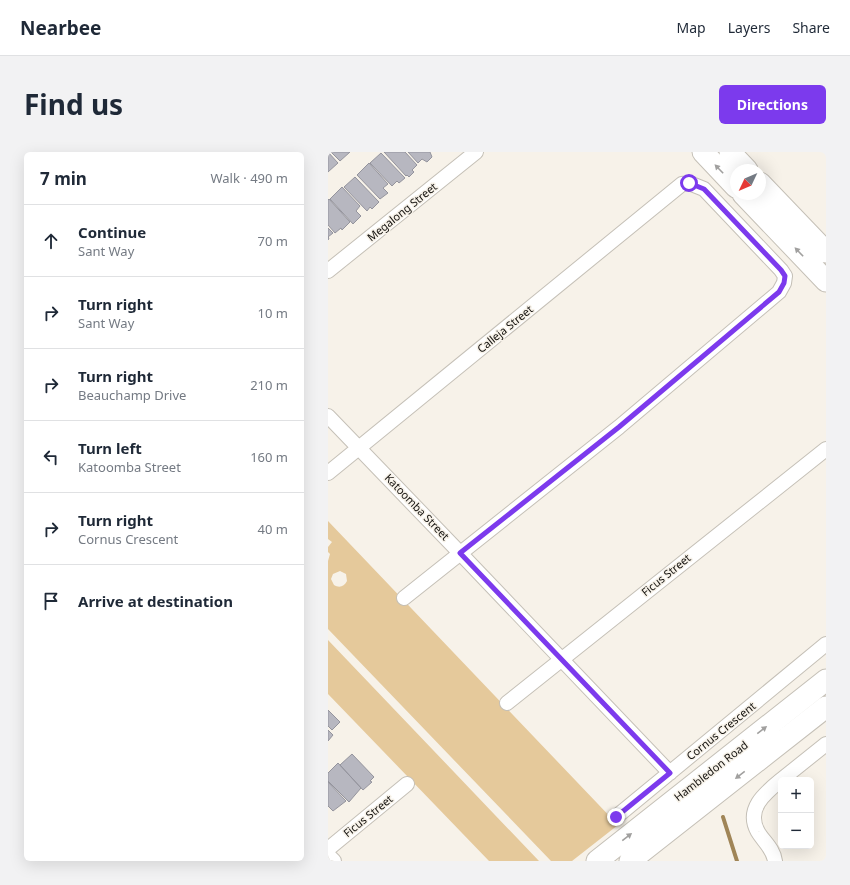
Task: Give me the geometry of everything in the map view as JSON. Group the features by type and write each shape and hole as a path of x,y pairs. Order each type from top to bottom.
{"main road":[{"path":"703,152 730,181"},
{"path":"730,152 741,164"},
{"path":"766,189 826,252"},
{"path":"749,200 826,281"},
{"name":"Hambledon Road","path":"597,861 826,680"},
{"name":"Hambledon Road","path":"630,861 826,707"}],"street":[{"name":"Megalong Street","path":"328,271 476,152"},
{"name":"Calleja Street","path":"328,473 682,184 689,183 704,189 781,270 785,276 784,283 779,292 619,427 460,553"},
{"name":"Katoomba Street","path":"328,416 670,773"},
{"name":"Ficus Street","path":"507,702 826,449"},
{"path":"404,598 460,553"},
{"name":"Cornus Crescent","path":"616,817 826,644"},
{"path":"785,777 826,744"},
{"path":"774,861 774,855 769,845 758,832 754,822 754,812 758,802 767,791 778,782"},
{"name":"Ficus Street","path":"328,849 407,784"},
{"path":"328,855 334,861"}],"shaded area":[{"path":"328,521 618,825 572,861 551,861 328,629 328,561 330,554 328,552 328,547 332,542 328,539","holes":["340,571 346,574 347,581 343,586 340,587 334,585 331,579 333,574"]},
{"path":"328,640 539,861 489,861 328,694"}],"building":[{"path":"328,152 338,163 328,172"},
{"path":"331,152 350,152 340,161"},
{"path":"384,152 405,152 417,165 412,170 414,172 409,177 407,175 406,176"},
{"path":"408,152 430,152 432,157 427,162 422,159 418,163"},
{"path":"381,153 405,178 399,183 397,181 392,186 370,163"},
{"path":"369,163 388,184 383,188 388,193 380,199 357,175"},
{"path":"355,177 379,202 372,209 370,207 367,211 344,187"},
{"path":"342,187 360,206 356,211 361,216 353,224 330,199"},
{"path":"329,199 350,222 342,230 341,228 335,233 328,225"},
{"path":"328,228 333,233 328,237"},
{"path":"328,710 340,722 332,730 328,726"},
{"path":"328,730 333,735 328,741"},
{"path":"352,754 374,777 370,781 372,782 363,790 340,765"},
{"path":"338,763 361,788 349,802 328,781 328,773"},
{"path":"328,782 346,801 333,811 328,806"}],"waterway":[{"path":"723,817 737,861"}],"route":[{"path":"616,817 670,773 460,553 619,427 779,292 784,283 785,276 781,270 704,189 689,183"}]}
